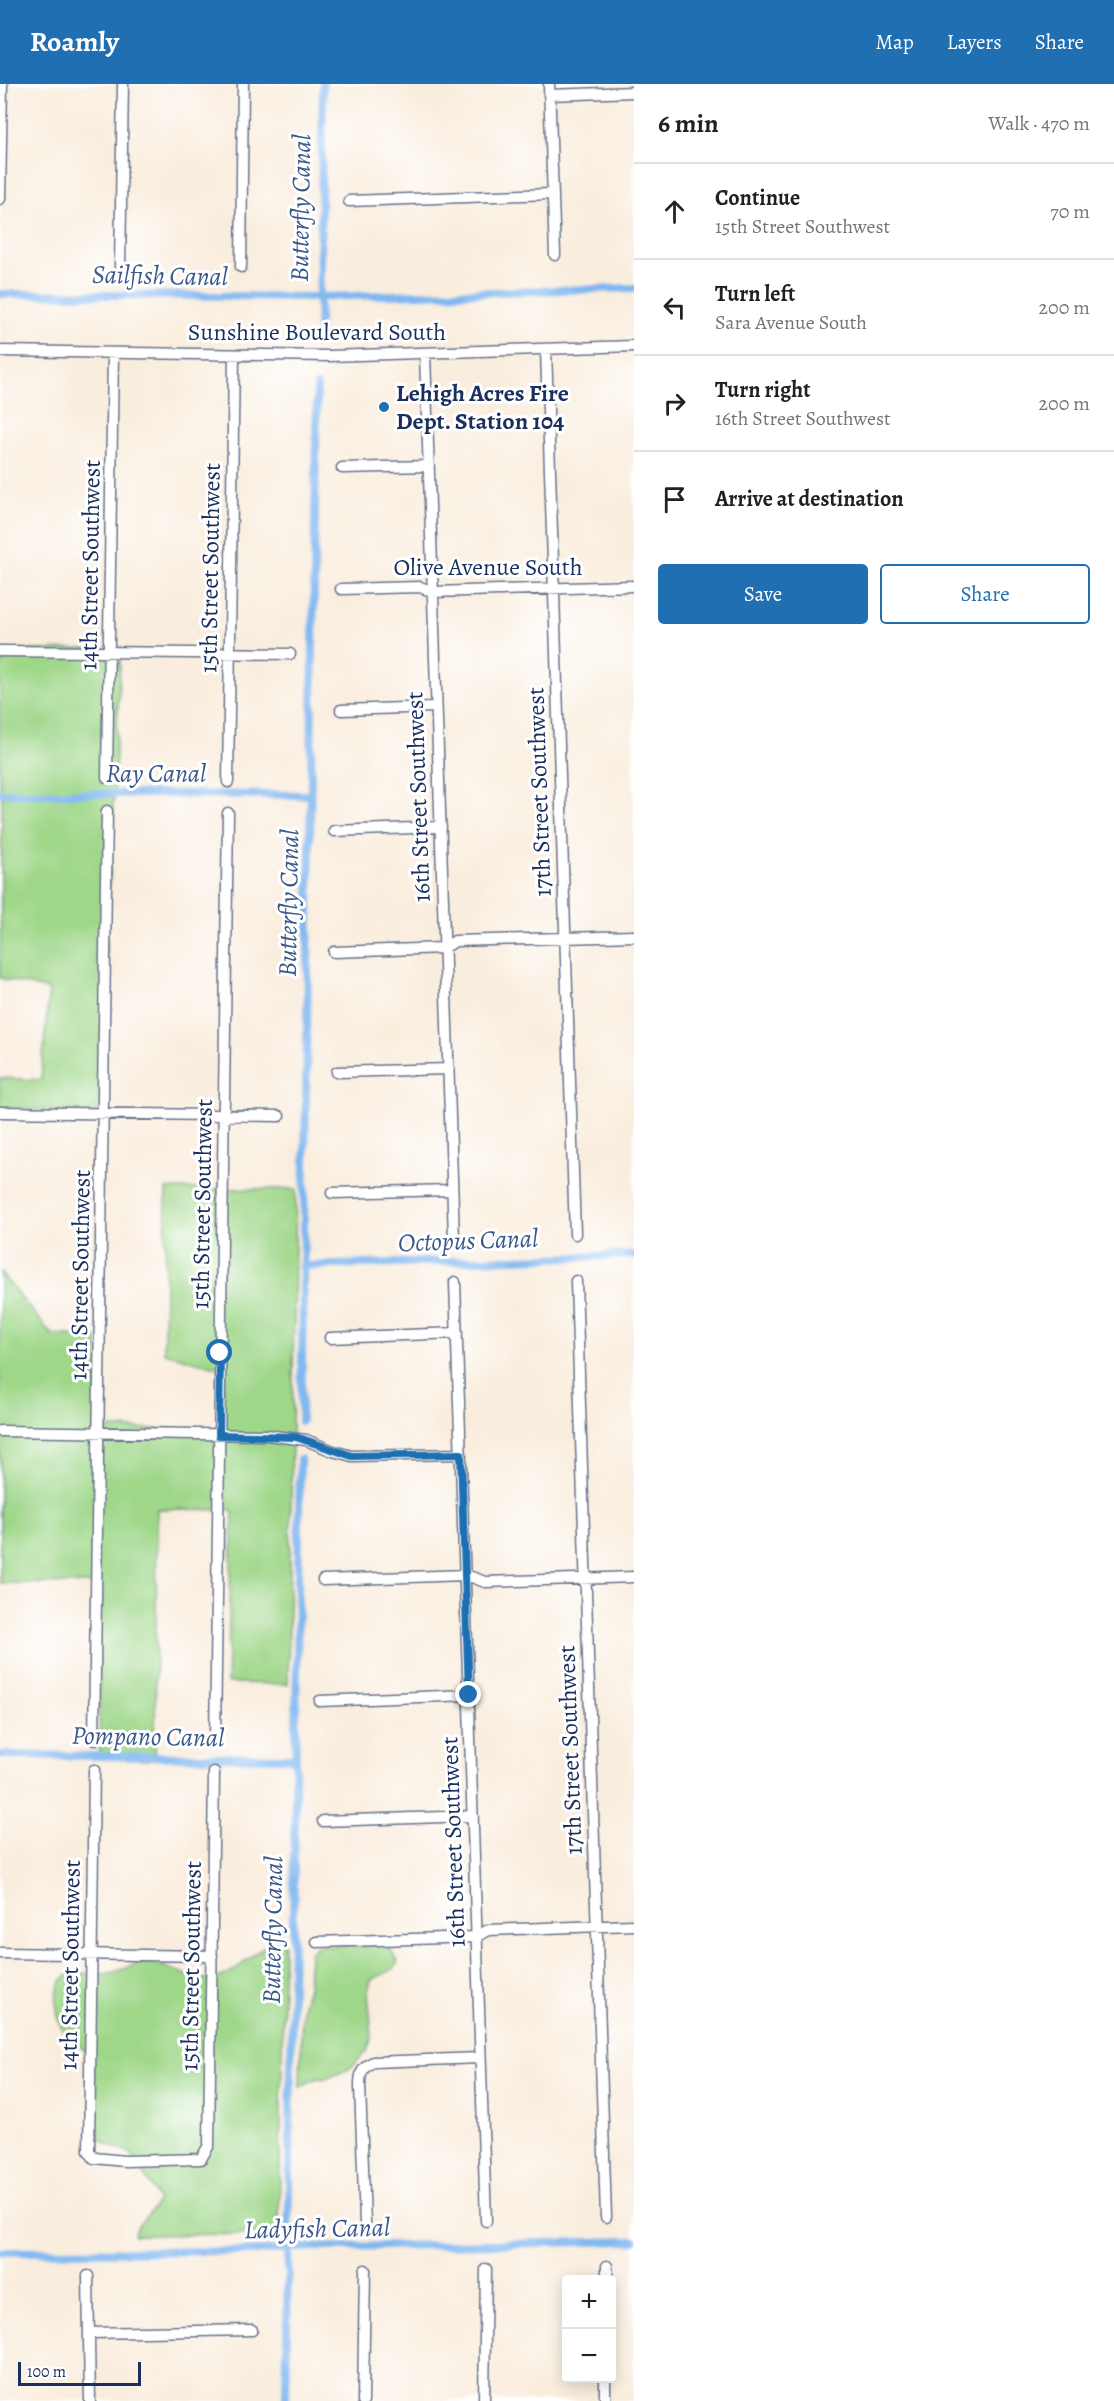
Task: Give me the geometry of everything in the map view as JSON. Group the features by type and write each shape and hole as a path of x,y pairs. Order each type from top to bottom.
{"street":[{"path":"0,199 2,84"},
{"path":"120,267 123,84"},
{"path":"241,267 243,84"},
{"path":"555,255 549,89 634,92"},
{"path":"349,201 552,194"},
{"name":"Sunshine Boulevard South","path":"0,351 323,356 634,346"},
{"name":"17th Street Southwest","path":"546,349 575,1234"},
{"name":"14th Street Southwest","path":"107,778 113,353"},
{"name":"16th Street Southwest","path":"425,353 454,1239"},
{"name":"15th Street Southwest","path":"228,782 234,355"},
{"path":"342,468 429,466"},
{"name":"Olive Avenue South","path":"341,589 420,587 433,592 634,586"},
{"path":"0,651 290,654"},
{"path":"342,710 436,707"},
{"name":"14th Street Southwest","path":"94,1740 107,811"},
{"name":"15th Street Southwest","path":"215,1740 228,813"},
{"path":"334,831 441,827"},
{"path":"334,952 444,948 455,941 634,936"},
{"path":"338,1072 449,1069"},
{"path":"0,1112 279,1116"},
{"path":"332,1193 452,1190"},
{"name":"17th Street Southwest","path":"576,1281 606,2217"},
{"name":"16th Street Southwest","path":"455,1282 486,2221"},
{"path":"330,1338 457,1333"},
{"path":"0,1431 296,1437 352,1456 461,1454"},
{"path":"323,1580 466,1575 485,1582 634,1577"},
{"path":"320,1701 469,1695"},
{"name":"14th Street Southwest","path":"93,1770 89,2151 94,2158 125,2161 201,2159"},
{"name":"15th Street Southwest","path":"201,2159 209,2145 214,1772"},
{"path":"323,1821 473,1816"},
{"path":"317,1942 476,1937 488,1930 634,1925"},
{"path":"0,1953 212,1956"},
{"path":"365,2223 360,2086 360,2075 363,2069 373,2062 480,2058"},
{"path":"607,2266 607,2275"},
{"path":"363,2401 365,2270"},
{"path":"484,2401 486,2270"},
{"path":"88,2276 90,2401"},
{"path":"90,2333 252,2330"},
{"path":"605,2383 605,2401"}],"green space":[{"path":"121,648 98,1114 0,1107 0,1078 41,1080 49,990 0,978 2,795 0,795 0,651"},
{"path":"166,1189 296,1189 288,1684 227,1683 233,1510 157,1509 155,1760 100,1759 97,1584 0,1583 0,1272 51,1334 97,1337 96,1428 221,1430 224,1369 164,1353"},
{"path":"274,1942 284,1942 279,2230 277,2234 134,2235 139,2224 153,2209 158,2199 133,2156 107,2144 96,2133 91,2105 92,2068 90,2060 84,2050 63,2031 59,2020 56,2000 61,1981 71,1973 109,1973 145,1963 159,1965 198,1978 213,1979 230,1973 258,1951"},
{"path":"380,1944 391,1950 398,1962 394,1969 371,1980 368,1993 372,2037 367,2051 349,2069 326,2079 317,2078 300,2087 302,2008 308,1987 310,1953 317,1946"}],"waterway":[{"name":"Butterfly Canal","path":"319,333 323,84"},
{"name":"Sailfish Canal","path":"0,294 319,297 634,288"},
{"name":"Butterfly Canal","path":"301,1421 317,386"},
{"name":"Ray Canal","path":"0,793 311,795"},
{"name":"Octopus Canal","path":"303,1266 634,1255"},
{"name":"Butterfly Canal","path":"286,2401 300,1459"},
{"name":"Pompano Canal","path":"0,1755 296,1758"},
{"name":"Ladyfish Canal","path":"0,2252 267,2251 289,2248 634,2241"}],"place":[{"name":"Lehigh Acres Fire Dept. Station 104","path":"384,407"}],"route":[{"path":"220,1353 219,1435 296,1437 342,1455 352,1456 461,1454 469,1695"}]}
